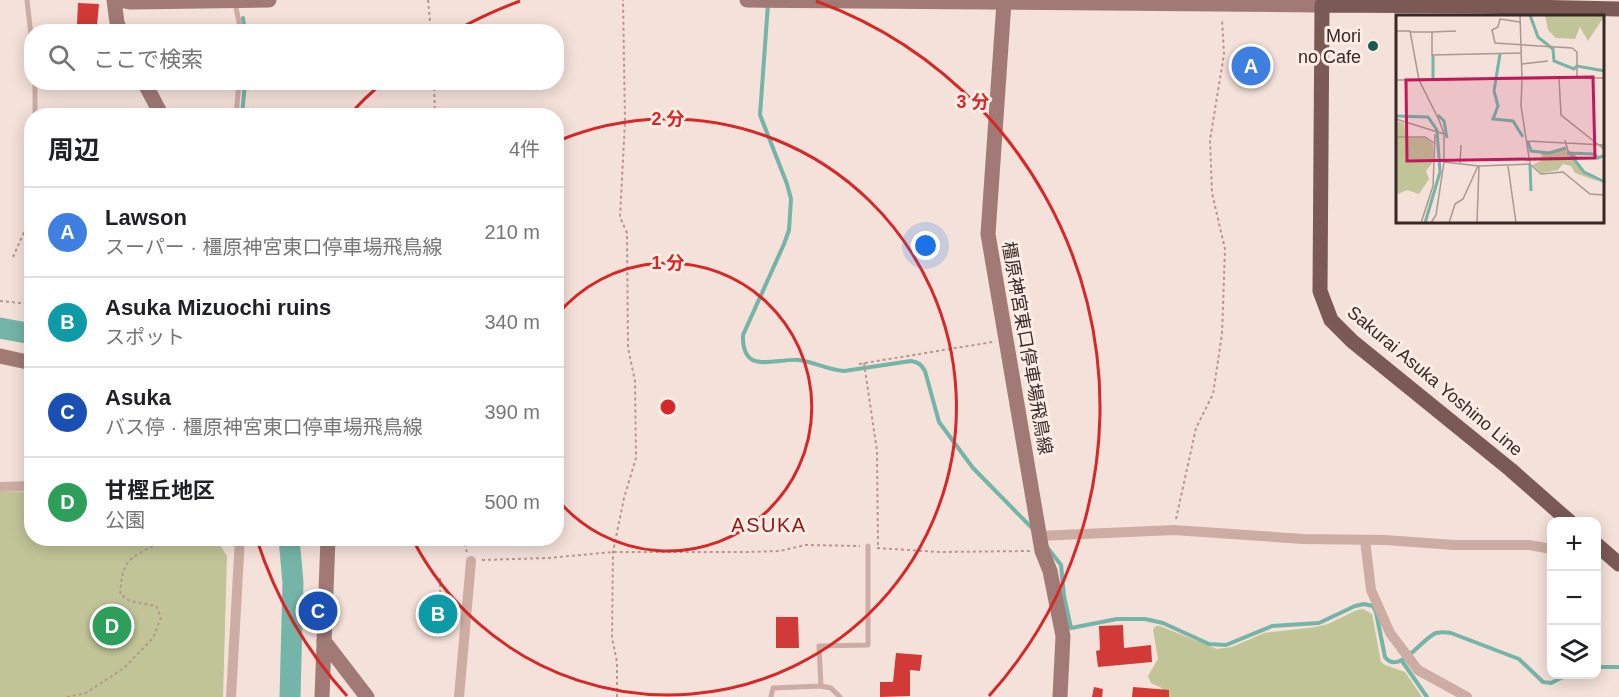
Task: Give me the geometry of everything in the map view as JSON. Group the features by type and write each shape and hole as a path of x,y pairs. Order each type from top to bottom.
{"main road":[{"path":"114,0 117,24"},
{"path":"120,0 130,2 269,0"},
{"path":"747,0 1218,2 1322,5 1480,3 1619,9"},
{"name":"橿原神宮東口停車場飛鳥線","path":"1004,1 988,234 1040,544 1050,571 1063,636 1060,697"},
{"name":"Sakurai Asuka Yoshino Line","path":"1322,5 1320,291 1331,320 1352,342 1511,470 1564,517"},
{"path":"148,90 158,108"},
{"path":"0,356 24,361"},
{"path":"322,697 328,546"},
{"path":"1601,548 1618,562"},
{"path":"324,641 367,697"}],"street":[{"path":"0,487 24,486"},
{"path":"1040,544 1174,530 1454,545 1529,545 1547,548"},
{"path":"1365,540 1371,590 1390,633 1418,670 1467,697"},
{"path":"231,697 239,573 238,546"},
{"path":"1601,559 1618,562"},
{"path":"459,697 471,561"}],"lane":[{"path":"27,0 30,24"},
{"path":"235,1 239,24"},
{"path":"35,90 35,108"},
{"path":"237,108 238,90"},
{"path":"820,686 819,646 868,645 868,546"},
{"path":"771,697 773,688 820,686 831,688 840,697"}],"path":[{"path":"428,0 430,24"},
{"path":"617,697 617,662 612,638 613,552 624,498 636,458 635,381 628,348 627,233 620,217 625,122 623,0"},
{"path":"1174,530 1196,428 1213,394 1223,324 1225,249 1212,193 1210,140 1224,54 1222,18 1218,2"},
{"path":"434,90 435,108"},
{"path":"13,257 24,232"},
{"path":"0,301 24,303"},
{"path":"859,364 1006,339"},
{"path":"864,363 877,451 878,549"},
{"path":"465,546 471,561 548,558 613,552 780,551 805,545 868,546 878,549 939,552 1040,544"},
{"path":"67,697 86,693 124,668 153,638 161,617 156,606 130,601 120,594 122,571 130,558 152,546"},
{"path":"440,575 440,593"},
{"path":"435,616 435,634"}],"green space":[{"path":"0,492 24,492 24,546 221,546 227,556 223,697 0,697"},
{"path":"1363,609 1372,614 1381,662 1405,672 1422,697 1162,697 1162,688 1151,683 1148,676 1158,659 1153,629 1156,626 1217,649 1232,647 1264,633 1328,624"}],"building":[{"path":"78,3 99,4 97,24 77,24"},
{"path":"1232,55 1271,56 1271,76 1231,75"},
{"path":"776,617 798,617 799,648 776,648"},
{"path":"1123,625 1124,648 1151,645 1152,662 1098,667 1096,651 1100,650 1099,626"},
{"path":"896,653 922,655 920,671 910,670 910,696 880,697 880,682 893,682"},
{"path":"1094,687 1103,689 1102,697 1092,697"},
{"path":"1133,687 1169,690 1169,697 1132,697"}],"waterway":[{"path":"768,4 760,115 791,199 789,230 743,335 744,348 748,356 761,362 799,360 844,371 916,362 925,371 939,422 973,468 1031,527"},
{"path":"243,18 244,24"},
{"path":"243,108 244,90"},
{"path":"0,328 24,332"},
{"path":"290,546 293,583 290,697"},
{"path":"1047,547 1061,565 1064,596 1071,628 1117,619 1145,619 1163,623 1209,644 1226,645 1272,626 1319,623 1364,604 1373,606 1376,612 1385,657 1391,662 1404,659 1430,636 1445,632 1519,659 1543,682 1551,683 1559,679"},
{"path":"1402,661 1427,697"},
{"path":"1601,667 1619,667"}],"place":[{"name":"Mori no Cafe","path":"1373,46"},
{"name":"Lawson","path":"1251,66"},
{"name":"Asuka","path":"318,611"},
{"name":"Asuka Mizuochi ruins","path":"438,614"},
{"name":"甘樫丘地区","path":"112,626"}],"district":[{"name":"ASUKA","path":"769,525"}]}
